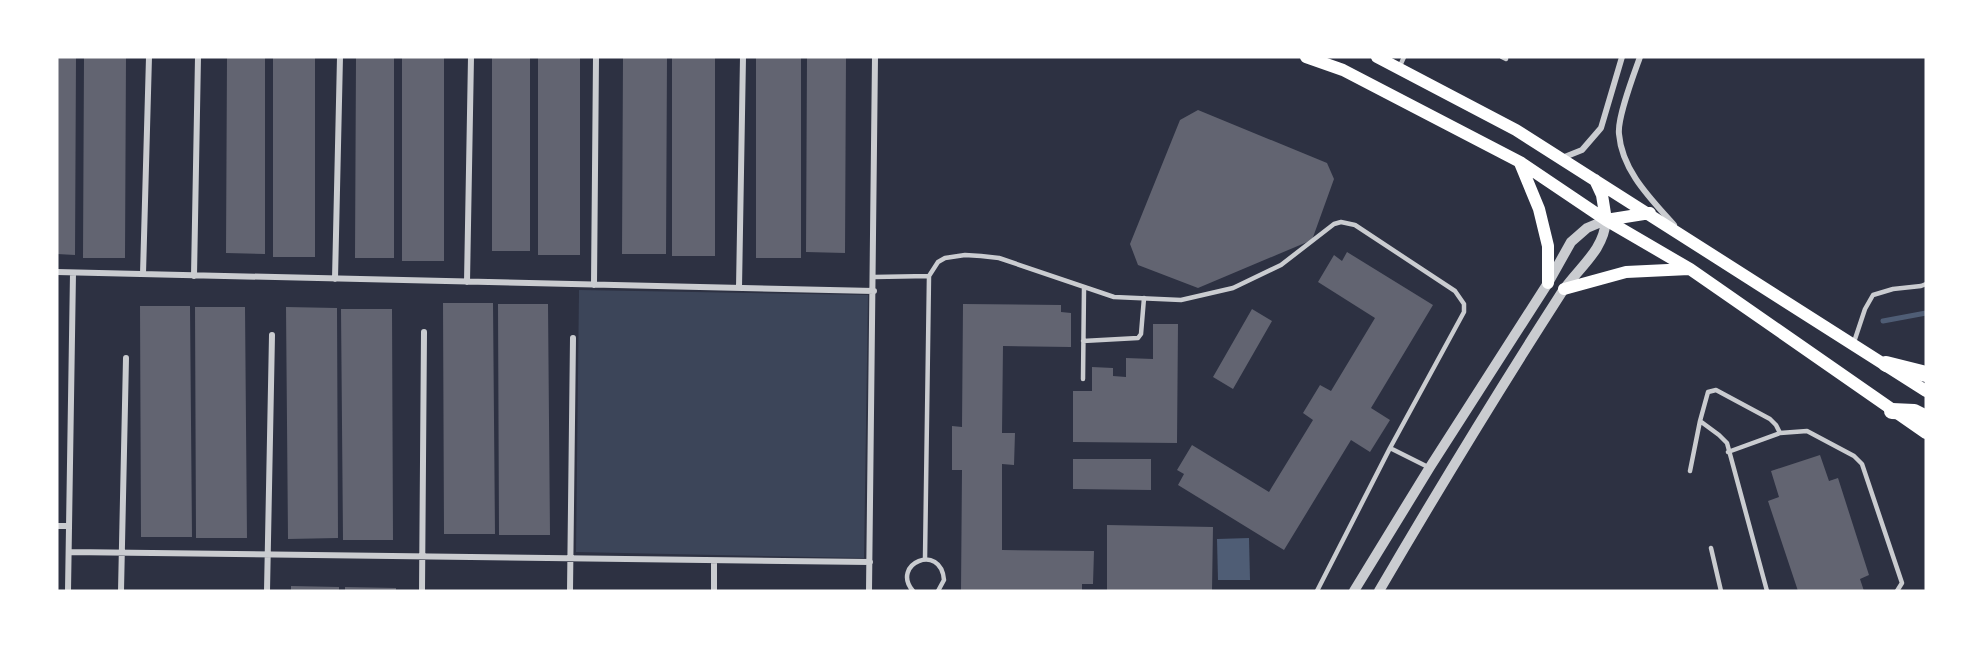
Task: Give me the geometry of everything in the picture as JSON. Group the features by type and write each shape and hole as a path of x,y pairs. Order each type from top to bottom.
{"highway":[{"path":"1886,364 1926,374"},
{"path":"1892,411 1914,412 1926,418"}],"main road":[{"path":"1306,57 1343,70 1520,162 1606,220 1690,269 1926,433"},
{"path":"1377,57 1401,62 1516,130 1650,213 1926,391"},
{"path":"1520,162 1539,209 1548,246 1548,283"},
{"path":"1594,179 1602,195 1606,220"},
{"path":"1606,220 1650,213"},
{"path":"1564,289 1626,272 1690,269"}],"street":[{"path":"143,274 149,57"},
{"path":"194,276 198,57"},
{"path":"335,279 340,57"},
{"path":"466,282 471,57"},
{"path":"594,285 596,57"},
{"path":"739,288 743,57"},
{"path":"869,591 875,57"},
{"path":"1561,158 1582,150 1601,128 1622,57"},
{"path":"1640,57 1618,132 1623,156 1638,183 1680,233"},
{"path":"1354,591 1548,283 1571,242 1587,228 1606,220 1605,233 1597,248 1564,289 1444,479 1379,591"},
{"path":"57,272 874,291"},
{"path":"68,591 73,273"},
{"path":"422,591 424,332"},
{"path":"267,591 272,335"},
{"path":"570,591 573,338"},
{"path":"122,591 126,358"},
{"path":"57,526 69,526"},
{"path":"69,552 870,562"},
{"path":"714,561 714,591"}],"lane":[{"path":"925,559 929,276 938,262 945,258 965,255 999,258 1114,297 1180,300 1233,288 1281,265 1334,224 1341,222 1355,225 1455,291 1464,304 1464,312 1390,448 1317,591"},
{"path":"874,277 929,276"},
{"path":"1853,343 1865,309 1873,295 1893,289 1926,284"},
{"path":"1083,379 1084,288"},
{"path":"1083,341 1138,338 1141,334 1144,298"},
{"path":"1690,471 1708,392 1716,390 1770,419 1780,434"},
{"path":"1700,421 1726,443 1767,591"},
{"path":"1728,452 1780,434 1807,431 1854,456 1862,464 1902,583 1897,591"},
{"path":"1390,448 1430,467"},
{"path":"1711,548 1721,591"},
{"path":"913,591 907,582 909,569 913,564 925,559 937,563 941,568 944,580 938,591"}],"shaded area":[{"path":"579,290 868,295 864,558 576,552"},
{"path":"1249,538 1250,580 1218,580 1217,539"}],"building":[{"path":"57,57 76,57 75,255 57,254"},
{"path":"84,57 126,57 125,258 83,258"},
{"path":"227,57 265,57 265,254 226,253"},
{"path":"273,57 315,57 315,257 273,257"},
{"path":"356,57 394,57 394,258 355,258"},
{"path":"402,57 444,57 444,261 402,261"},
{"path":"492,57 530,57 530,251 492,251"},
{"path":"538,57 580,57 580,255 538,255"},
{"path":"623,57 667,57 666,254 622,254"},
{"path":"672,57 715,57 715,256 672,256"},
{"path":"756,57 801,57 801,258 756,258"},
{"path":"807,57 846,57 845,253 806,252"},
{"path":"1198,110 1327,163 1334,179 1312,240 1198,288 1138,265 1130,244 1180,120"},
{"path":"1347,252 1433,305 1371,408 1390,420 1370,452 1351,440 1284,550 1178,485 1184,474 1177,470 1192,445 1269,492 1313,420 1303,413 1320,385 1331,391 1375,318 1318,282 1334,255 1342,261"},
{"path":"443,303 493,303 495,534 444,534"},
{"path":"498,304 548,304 550,535 499,535"},
{"path":"963,304 1061,305 1061,312 1071,313 1071,347 1003,346 1002,433 1015,433 1014,465 1002,464 1002,550 1094,551 1093,584 1082,584 1082,591 961,591 962,470 952,470 952,426 962,427"},
{"path":"140,306 190,306 192,537 141,537"},
{"path":"195,307 245,307 247,538 196,538"},
{"path":"286,307 337,308 338,538 288,539"},
{"path":"341,309 392,309 393,540 343,540"},
{"path":"1252,309 1272,321 1233,389 1213,377"},
{"path":"1153,324 1178,324 1177,443 1073,442 1073,391 1092,391 1092,367 1113,368 1113,376 1126,377 1126,358 1153,359"},
{"path":"1820,455 1829,481 1838,478 1869,575 1860,579 1864,591 1798,591 1768,501 1779,497 1771,471"},
{"path":"1073,459 1151,459 1151,490 1073,489"},
{"path":"1107,525 1213,527 1212,591 1107,591"},
{"path":"291,586 339,587 339,591 291,591"},
{"path":"345,587 396,588 396,591 345,591"}],"waterway":[{"path":"1883,321 1926,313"}]}
